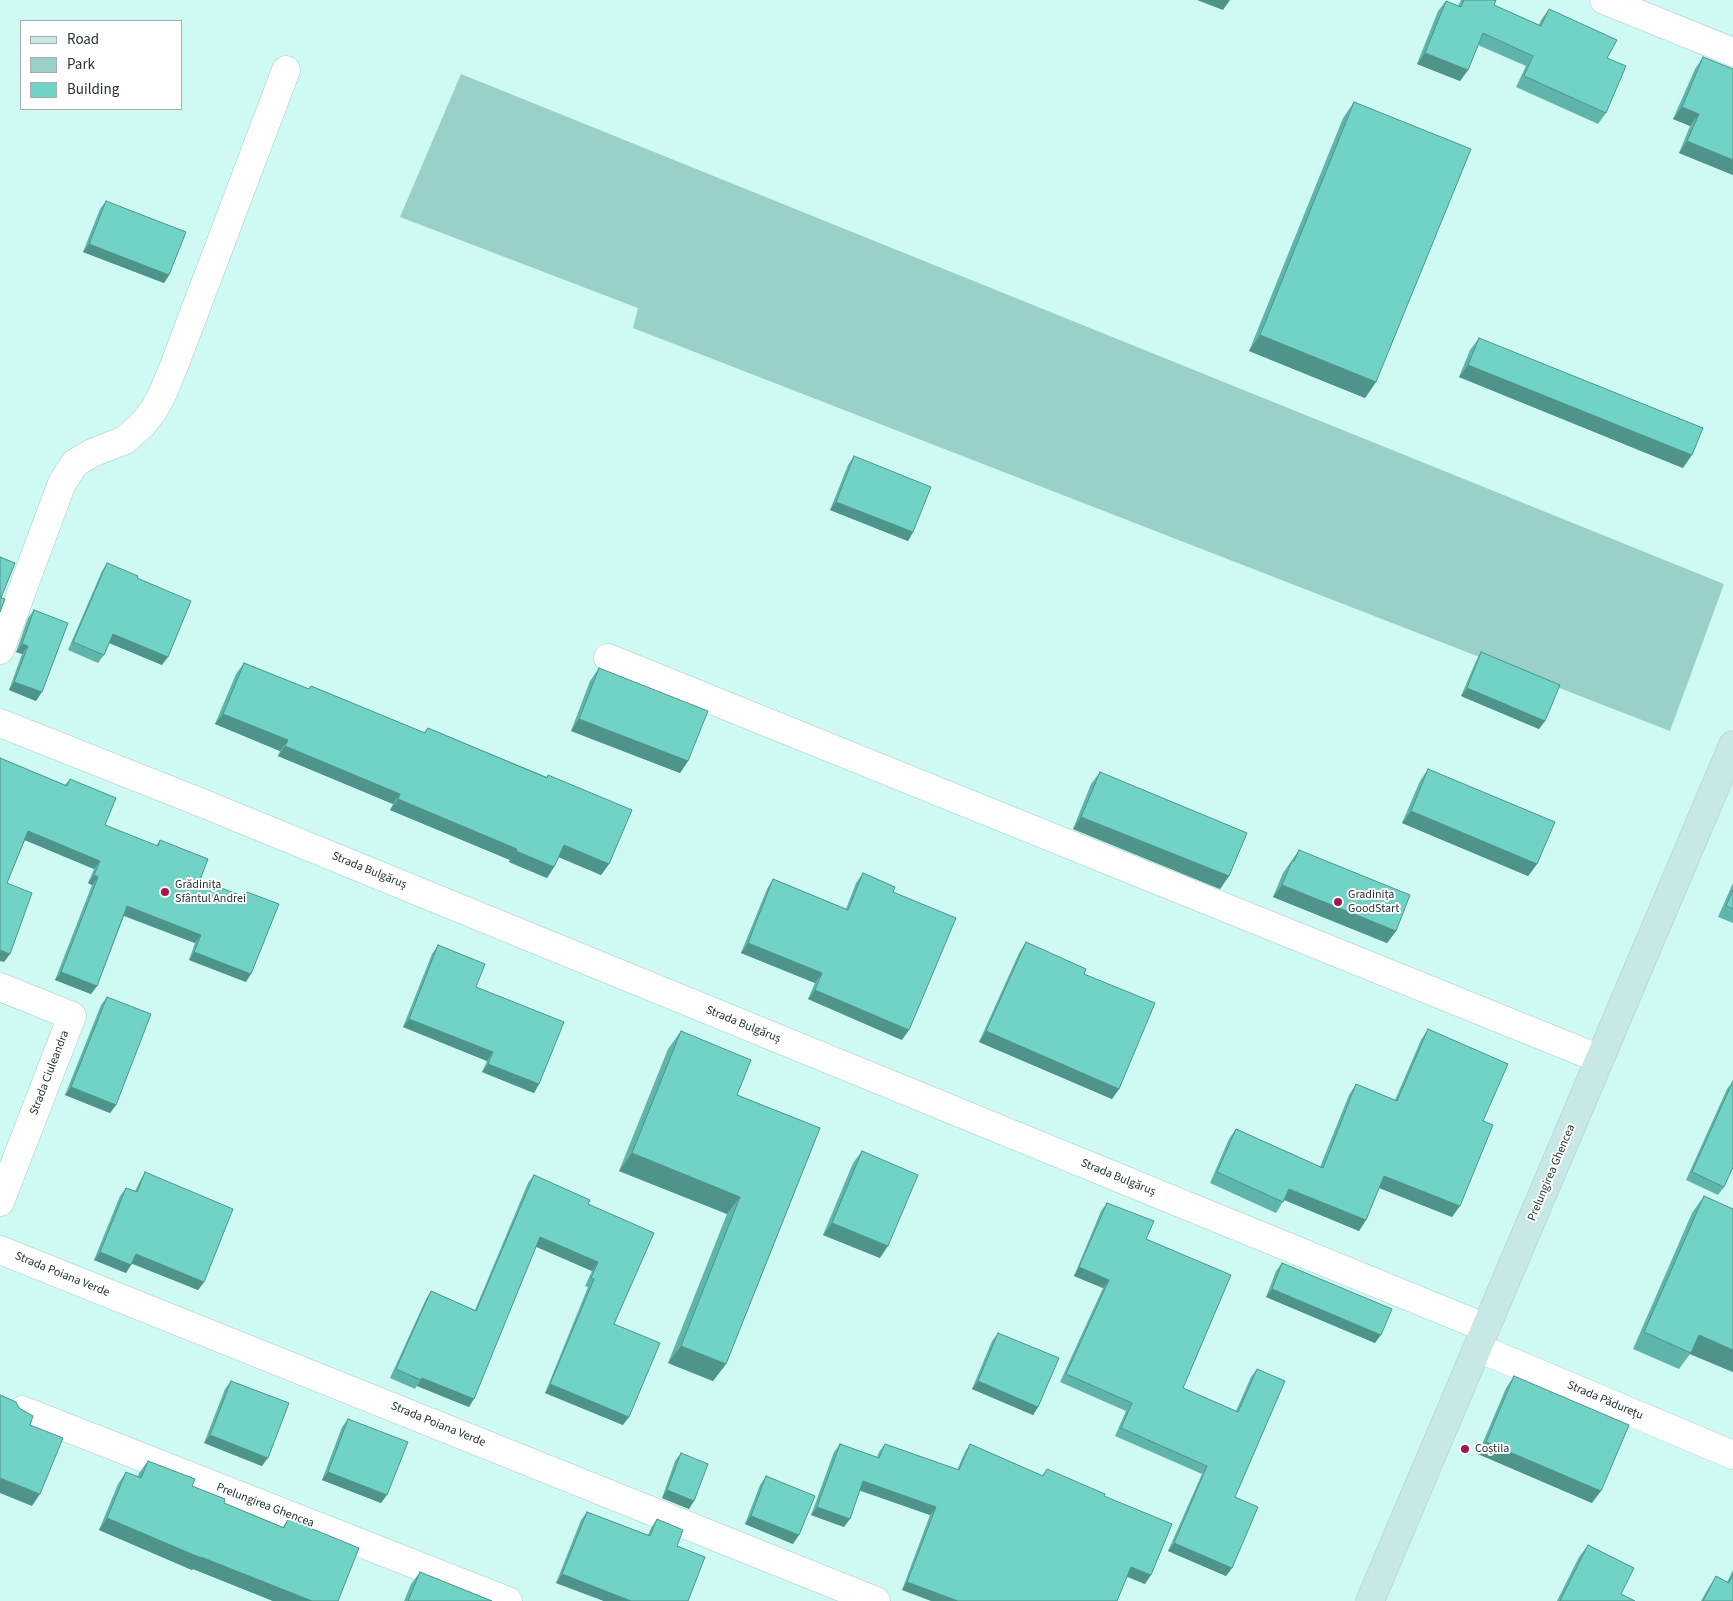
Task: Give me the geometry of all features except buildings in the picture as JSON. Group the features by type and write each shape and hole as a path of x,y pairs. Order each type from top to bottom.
{"main road":[{"name":"Prelungirea Ghencea","path":"1370,1601 1733,745"}],"street":[{"path":"1604,0 1733,52"},
{"path":"0,650 62,483 75,464 92,453 125,440 142,425 162,395 286,70"},
{"path":"608,658 1600,1058"},
{"name":"Strada Bulgăruș","path":"0,723 202,803 1482,1338"},
{"name":"Strada Ciuleandra","path":"0,987 72,1016 0,1202"},
{"name":"Strada Poiana Verde","path":"0,1250 876,1601"},
{"name":"Strada Pădurețu","path":"1482,1338 1733,1455"},
{"name":"Prelungirea Ghencea","path":"22,1410 508,1601"}],"green space":[{"path":"461,74 1724,584 1670,731 633,328 638,308 400,217"}],"place":[{"name":"Grădinița Sfântul Andrei","path":"165,892"},
{"name":"Gradinița GoodStart","path":"1338,902"},
{"name":"Coștila","path":"1465,1449"}]}
